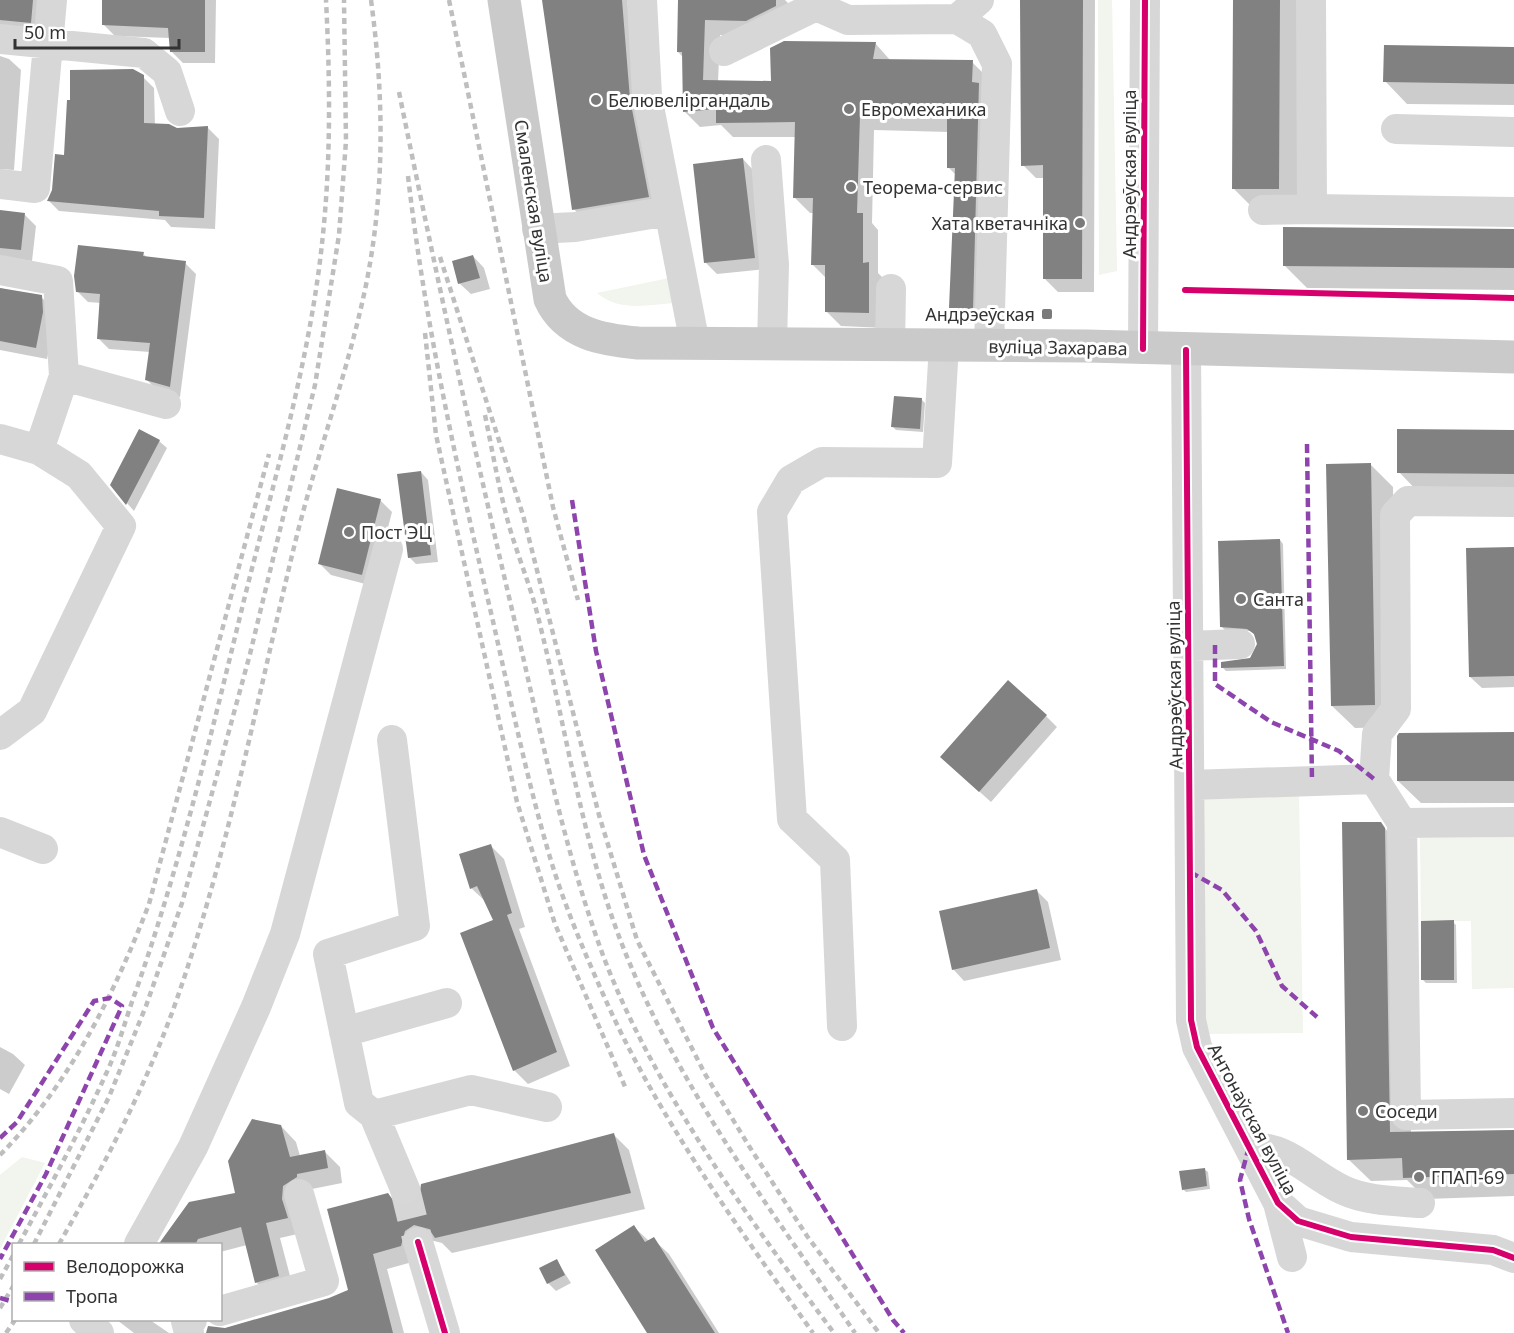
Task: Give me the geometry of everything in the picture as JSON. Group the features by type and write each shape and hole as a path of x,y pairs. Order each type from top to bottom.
{"main road":[{"name":"Смаленская вуліца","path":"504,0 544,279 556,312 568,323 594,337 638,343"},
{"name":"вуліца Захарава","path":"638,343 944,345 1514,357"}],"street":[{"path":"0,184 35,188 52,0"},
{"path":"642,0 647,96 695,344"},
{"name":"Андрэеўская вуліца","path":"1143,349 1145,0"},
{"path":"1311,0 1312,209"},
{"path":"724,51 816,3 848,20 968,10 997,64 989,346"},
{"path":"0,39 144,53 167,72 180,111"},
{"path":"1396,129 1514,132"},
{"path":"766,160 774,265 772,344"},
{"path":"1263,210 1514,212"},
{"path":"537,229 575,227 668,211"},
{"path":"0,270 58,281 64,376 39,450"},
{"path":"890,345 891,289"},
{"path":"842,1026 835,860 792,819 772,512 791,480 822,462 937,463 944,345"},
{"name":"Андрэеўская вуліца","path":"1186,350 1191,1020"},
{"path":"64,376 166,404"},
{"path":"0,440 39,450 79,475 121,526 32,711 0,735"},
{"path":"1514,502 1408,501 1395,515 1396,709 1377,734 1374,779 1401,823 1406,1116 1514,1113"},
{"path":"140,1243 193,1147 256,1007 285,934 388,549"},
{"path":"1188,646 1240,645"},
{"path":"392,740 415,926 328,954 359,1103 374,1115 405,1189"},
{"path":"1190,785 1374,779"},
{"path":"1401,823 1514,822"},
{"path":"0,832 43,849"},
{"path":"344,1032 447,1003"},
{"name":"Антонаўская вуліца","path":"1191,1020 1197,1047 1278,1203 1298,1221 1351,1237 1493,1250 1514,1258"},
{"path":"374,1115 471,1090 547,1107"},
{"path":"1249,1146 1269,1147 1287,1154 1341,1189 1364,1198 1420,1203"},
{"path":"222,1310 324,1281 299,1194"},
{"path":"1278,1203 1292,1257"},
{"path":"418,1242 445,1333"}],"shaded area":[{"path":"1098,0 1112,0 1117,271 1099,275"},
{"path":"669,278 675,303 624,305 606,299 597,293"},
{"path":"1299,796 1303,1033 1203,1034 1201,798"},
{"path":"1514,837 1514,988 1472,989 1471,921 1421,921 1420,838"},
{"path":"22,1157 45,1163 0,1249 0,1175"}],"building":[{"path":"0,0 33,0 31,23 0,20"},
{"path":"102,0 205,0 205,52 170,52 168,28 102,25"},
{"name":"Белювеліргандаль","path":"542,0 622,0 630,99 649,197 572,210"},
{"path":"678,0 776,0 776,6 746,21 705,20 703,80 771,81 770,48 784,41 876,42 873,59 973,60 972,82 979,83 973,310 949,308 955,168 947,168 947,117 860,115 857,213 863,213 863,263 869,262 869,313 825,312 825,265 811,265 813,198 793,198 795,122 716,123 716,109 683,112 682,52 677,52"},
{"path":"1020,0 1083,0 1082,279 1043,279 1043,165 1021,166"},
{"path":"1233,0 1280,0 1279,189 1232,189"},
{"path":"1384,45 1514,47 1514,84 1383,82"},
{"path":"133,69 144,75 144,123 169,124 177,128 208,126 204,218 159,216 159,211 47,201 52,190 55,154 64,155 67,100 70,100 70,70"},
{"path":"743,158 755,258 704,263 693,164"},
{"path":"0,210 25,213 21,250 0,248"},
{"path":"1283,227 1514,229 1514,268 1283,266"},
{"path":"78,245 144,252 143,256 186,261 170,387 145,380 150,343 97,339 100,294 76,292 74,276"},
{"path":"473,255 480,278 458,284 452,261"},
{"path":"0,288 42,295 43,312 36,348 0,341"},
{"path":"894,396 922,398 920,429 891,427"},
{"path":"139,429 160,440 126,505 110,485"},
{"path":"1397,429 1514,430 1514,474 1397,473"},
{"path":"1371,463 1375,705 1331,706 1326,464"},
{"path":"421,471 431,555 408,558 397,474"},
{"name":"Пост ЭЦ","path":"337,488 381,499 362,575 318,564"},
{"path":"1280,539 1284,666 1221,668 1221,662 1250,658 1257,644 1254,634 1247,629 1220,627 1218,541"},
{"path":"1514,547 1514,676 1469,677 1466,548"},
{"path":"1008,680 1047,715 979,792 940,757"},
{"path":"1514,732 1514,781 1397,781 1397,736 1399,733"},
{"path":"1342,822 1381,822 1385,828 1390,1132 1514,1130 1514,1174 1403,1178 1402,1158 1347,1160"},
{"path":"491,844 512,913 507,915 557,1052 513,1071 460,933 493,920 477,886 470,889 459,854"},
{"path":"1037,889 1050,948 952,970 939,911"},
{"path":"1454,920 1454,980 1421,980 1421,921"},
{"path":"252,1119 281,1125 290,1157 325,1150 328,1168 297,1174 297,1177 283,1186 282,1199 288,1218 266,1223 279,1276 255,1283 241,1227 198,1239 196,1243 159,1243 189,1202 235,1193 228,1161"},
{"path":"614,1133 631,1193 435,1238 429,1229 414,1225 405,1231 401,1246 373,1254 393,1333 206,1333 208,1326 225,1328 329,1298 348,1290 327,1209 388,1193 395,1203 411,1205 419,1199 421,1184"},
{"path":"1205,1168 1207,1186 1182,1190 1179,1171"},
{"path":"634,1225 645,1242 654,1237 715,1333 647,1333 595,1250"},
{"path":"557,1259 565,1275 547,1284 539,1268"}],"tunnel":[{"path":"405,1189 418,1242"}],"railway":[{"path":"20,1243 100,1088 114,1055 154,937 196,792 280,461 310,326 323,234 329,117 326,0"},
{"path":"35,1243 109,1097 146,1006 182,903 250,654 315,385 339,235 346,141 344,0"},
{"path":"60,1243 106,1159 149,1071 192,953 210,895 240,778 303,511 359,318 372,250 379,179 380,107 371,0"},
{"path":"449,0 553,507 578,600"},
{"path":"399,92 471,432 546,757 566,838 604,958 625,1008 650,1057 706,1153 769,1245 834,1333"},
{"path":"408,176 433,342 455,453 526,766 561,890 603,994 647,1083 699,1169 813,1333"},
{"path":"440,257 523,515 599,815 637,940 705,1074 749,1146 807,1236 879,1333"},
{"path":"425,333 436,435 517,802 555,924 626,1089"},
{"path":"485,415 507,518 533,598 547,654 587,833 613,921 630,964 652,1013 704,1108 855,1333"},
{"path":"0,1155 47,1099 87,1037 121,972 149,904 269,454"},
{"path":"0,1279 12,1258"},
{"path":"0,1308 12,1288"},
{"path":"6,1333 14,1321"}],"marked path":[{"path":"1307,444 1312,781"},
{"path":"572,500 596,651 644,855 713,1028 893,1320 904,1333"},
{"path":"1215,645 1215,684 1271,722 1339,751 1374,779"},
{"path":"1190,872 1222,890 1256,931 1282,986 1317,1017"},
{"path":"0,1138 17,1122 94,1001 110,998 122,1006 46,1174 0,1259"},
{"path":"1249,1147 1240,1180 1249,1219 1288,1333"},
{"path":"0,1298 12,1301"}],"cycle path":[{"path":"1143,349 1145,0"},
{"path":"1185,290 1514,298"},
{"path":"1186,350 1191,1020 1197,1047 1278,1203 1298,1221 1351,1237 1493,1250 1514,1258"},
{"path":"418,1242 445,1333"}],"place":[{"name":"Белювеліргандаль","path":"596,100"},
{"name":"Евромеханика","path":"849,109"},
{"name":"Теорема-сервис","path":"851,187"},
{"name":"Хата кветачніка","path":"1080,223"},
{"name":"Андрэеўская","path":"1047,314"},
{"name":"Пост ЭЦ","path":"349,532"},
{"name":"Санта","path":"1241,599"},
{"name":"Соседи","path":"1363,1111"},
{"name":"ГПАП-69","path":"1419,1177"}]}
